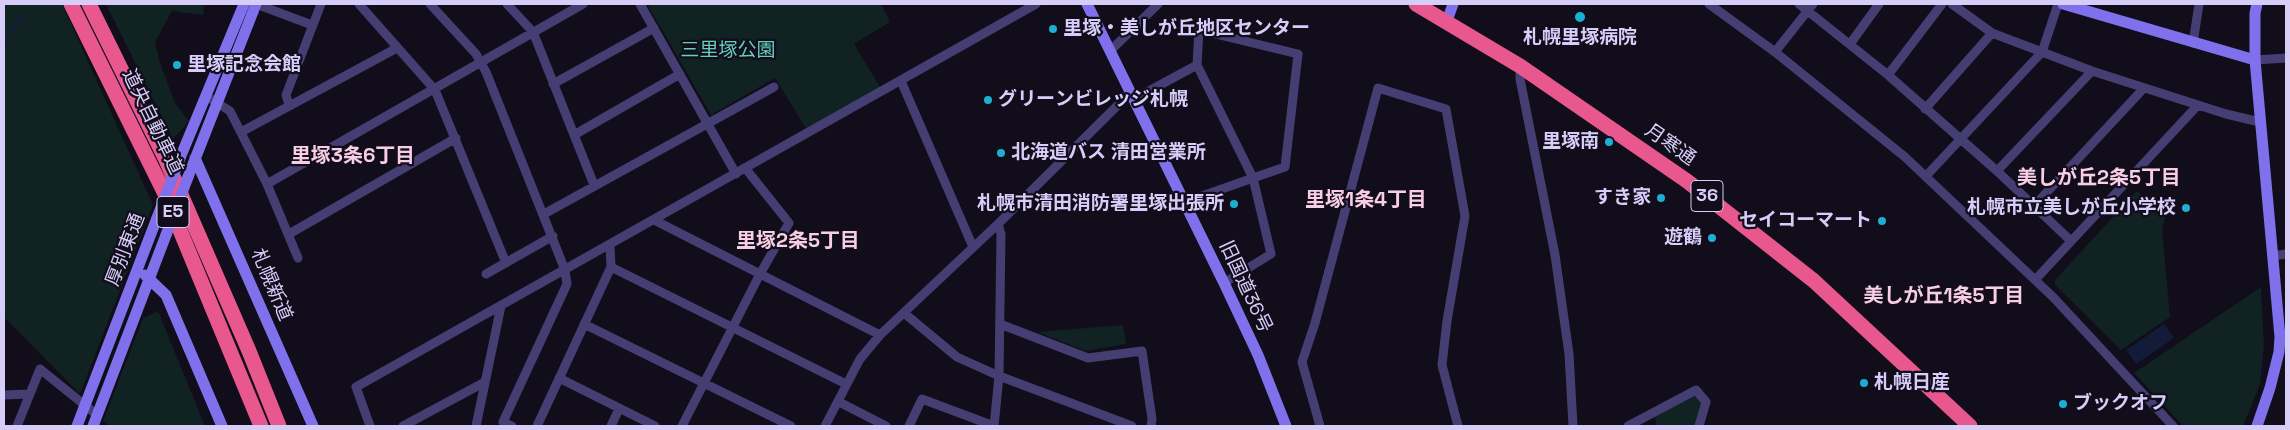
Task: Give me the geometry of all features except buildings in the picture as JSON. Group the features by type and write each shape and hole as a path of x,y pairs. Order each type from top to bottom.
{"highway":[{"name":"道央自動車道","path":"70,4 165,194 233,354 261,426"},
{"name":"道央自動車道","path":"89,4 166,160 249,351 279,426"},
{"name":"月寒通","path":"1416,4 1520,66 1687,180 1791,262 1851,313 1964,424"}],"street":[{"name":"厚別東通","path":"77,426 180,158 244,4"},
{"name":"厚別東通","path":"93,426 256,4"},
{"path":"256,4 312,26"},
{"path":"290,105 286,95 321,4"},
{"path":"359,4 435,90 506,263"},
{"path":"430,4 480,60 553,236 565,270 567,284 503,422 512,426"},
{"path":"507,4 533,32 594,185"},
{"path":"267,184 435,90 480,60 583,4"},
{"path":"640,4 736,174"},
{"path":"370,426 356,387 1036,4"},
{"name":"旧国道36号","path":"1087,4 1258,354 1286,426"},
{"path":"1110,51 1158,4"},
{"path":"1446,21 1453,4"},
{"path":"1709,4 1775,52 1926,176 2053,297 2173,426"},
{"path":"1799,4 1811,7 1850,44 1997,171 2071,241"},
{"path":"1850,44 1879,4"},
{"path":"1888,75 1942,4"},
{"path":"1952,4 1992,33 2092,71 2198,105 2260,122"},
{"path":"1926,176 2042,52 2058,4"},
{"path":"2063,4 2255,60 2286,58"},
{"path":"2193,43 2199,4"},
{"path":"2256,4 2255,60 2282,355 2257,426"},
{"path":"1775,52 1811,7"},
{"path":"553,84 654,28"},
{"path":"1185,202 1253,178 1286,167 1298,54 1198,30 1197,65 1253,178 1271,254 1224,283"},
{"path":"1925,109 1992,33"},
{"path":"241,132 397,48"},
{"path":"825,426 860,359 880,336 1132,95 1197,65"},
{"path":"1520,66 1520,79 1555,255 1569,354 1573,426"},
{"path":"1997,171 2092,71"},
{"path":"574,135 680,74"},
{"path":"901,81 973,247"},
{"path":"544,214 774,87"},
{"path":"1320,426 1302,362 1315,323 1378,88 1446,109 1465,216 1447,321 1442,365 1458,426"},
{"path":"2034,206 2144,88"},
{"path":"206,96 230,111 267,184 298,258"},
{"path":"2035,280 2198,105"},
{"path":"288,234 456,138"},
{"name":"札幌新道","path":"195,158 313,426"},
{"path":"682,426 731,328 789,223 746,169"},
{"path":"654,220 880,336"},
{"path":"910,426 922,399 994,426 999,376 1001,234 998,224"},
{"path":"486,274 553,236"},
{"path":"537,426 611,267 610,245"},
{"path":"2272,256 2286,254"},
{"path":"611,267 846,384"},
{"path":"138,269 166,295 222,426"},
{"path":"476,426 501,306"},
{"path":"904,313 958,357 999,376 1132,426"},
{"path":"584,324 791,426"},
{"path":"1000,324 1088,358 1142,351 1152,419 1151,426"},
{"path":"17,426 40,368 97,415"},
{"path":"559,378 652,426"},
{"path":"403,426 486,382"},
{"path":"1629,426 1696,390 1706,402 1699,426"},
{"path":"4,395 29,394"},
{"path":"839,402 886,426"},
{"path":"610,426 620,409"}],"green space":[{"path":"4,4 62,4 153,205 80,394 4,317"},
{"path":"106,4 204,4 203,15 172,11 155,42 160,63 175,103 189,121 173,139"},
{"name":"三里塚公園","path":"647,4 881,4 890,22 854,44 880,87 807,130 775,78 711,115"},
{"path":"2137,191 2166,216 2162,228 2170,317 2121,350 2055,285 2055,280"},
{"path":"2261,287 2264,344 2260,384 2243,426 2183,426 2134,373"},
{"path":"158,311 205,426 111,426 103,421 143,318"},
{"path":"1123,325 1126,344 1086,351 1037,332"},
{"path":"1696,390 1706,402 1699,426 1656,426 1655,412"}],"water":[{"path":"2164,324 2174,338 2136,364 2126,350"}],"waterway":[{"path":"4,47 21,14"}],"place":[{"name":"札幌里塚病院","path":"1580,17"},
{"name":"里塚・美しが丘地区センター","path":"1053,29"},
{"name":"里塚記念会館","path":"177,65"},
{"name":"グリーンビレッジ札幌","path":"988,100"},
{"name":"里塚南","path":"1609,142"},
{"name":"北海道バス 清田営業所","path":"1001,153"},
{"name":"すき家","path":"1661,198"},
{"name":"札幌市清田消防署里塚出張所","path":"1234,204"},
{"name":"札幌市立美しが丘小学校","path":"2186,208"},
{"name":"セイコーマート","path":"1882,221"},
{"name":"遊鶴","path":"1712,238"},
{"name":"札幌日産","path":"1864,383"},
{"name":"ブックオフ","path":"2063,404"}],"district":[{"name":"里塚3条6丁目","path":"353,157"},
{"name":"美しが丘2条5丁目","path":"2099,179"},
{"name":"里塚1条4丁目","path":"1366,201"},
{"name":"里塚2条5丁目","path":"798,242"},
{"name":"美しが丘1条5丁目","path":"1944,297"}]}
